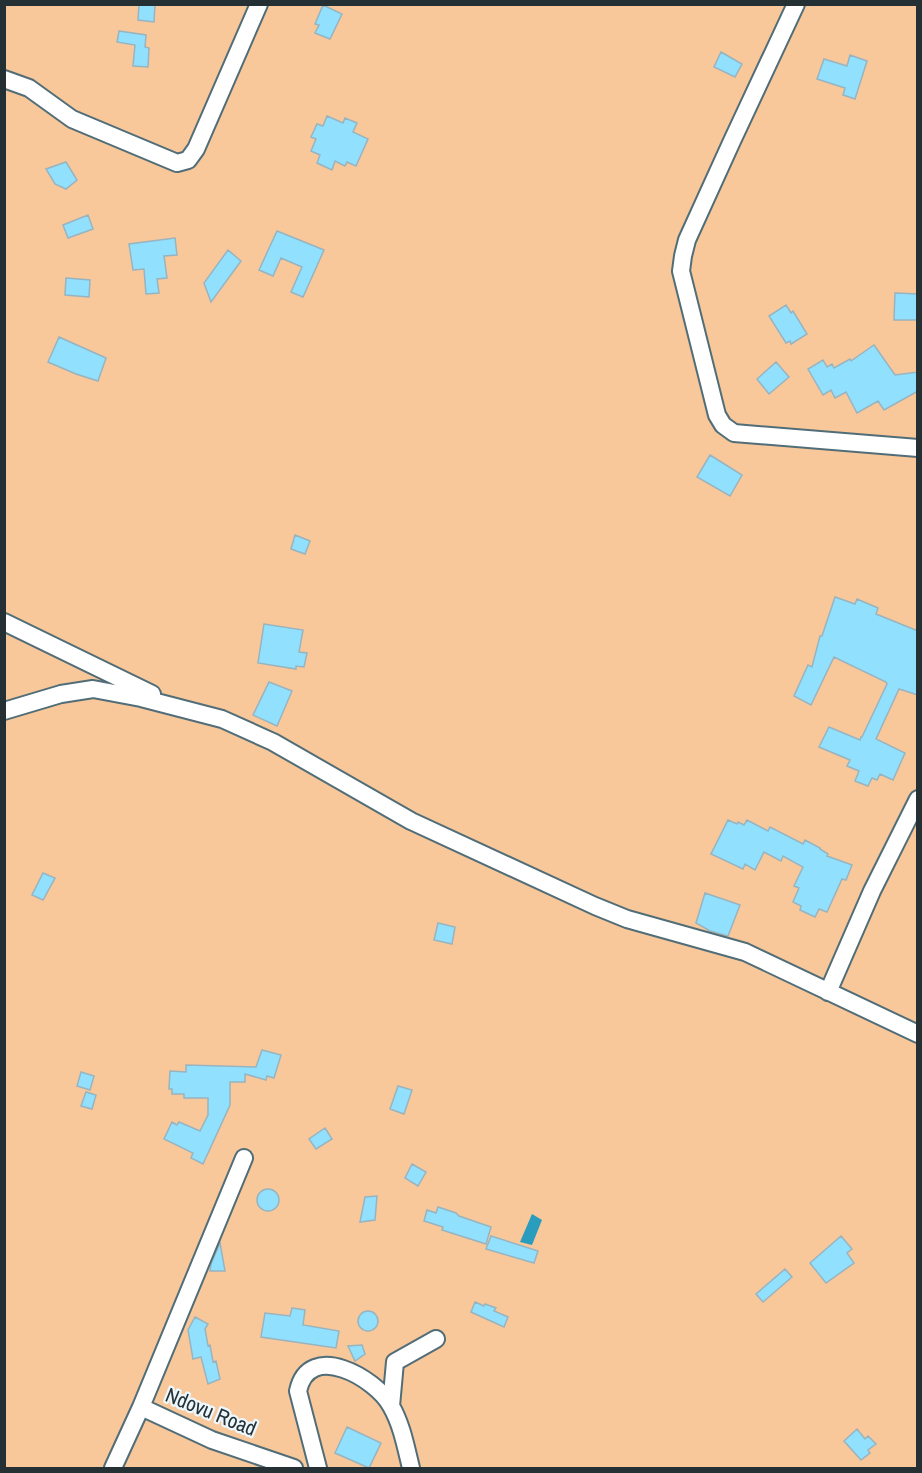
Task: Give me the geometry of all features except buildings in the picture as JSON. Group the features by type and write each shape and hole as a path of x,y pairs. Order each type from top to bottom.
{"street":[{"path":"4,79 29,88 72,118 177,163 188,160 196,149 259,4"},
{"path":"796,4 687,240 683,256 681,271 717,416 723,425 734,433 918,448"},
{"path":"4,622 187,710"},
{"path":"4,711 61,694 93,689 141,698 222,719 273,742 411,821 595,906 627,919 745,952 918,1034"},
{"path":"828,992 872,891 918,798"},
{"path":"141,1407 244,1158"},
{"path":"391,1406 395,1362 436,1339"},
{"path":"318,1468 298,1391 306,1373 315,1366 325,1364 362,1378 383,1395 391,1406 405,1442 411,1468"},
{"name":"Ndovu Road","path":"113,1468 141,1407 212,1440 294,1468"}],"shaded area":[{"path":"5,5 917,5 917,1468 5,1468"}],"water":[{"path":"532,1214 542,1220 532,1245 520,1242"}]}
